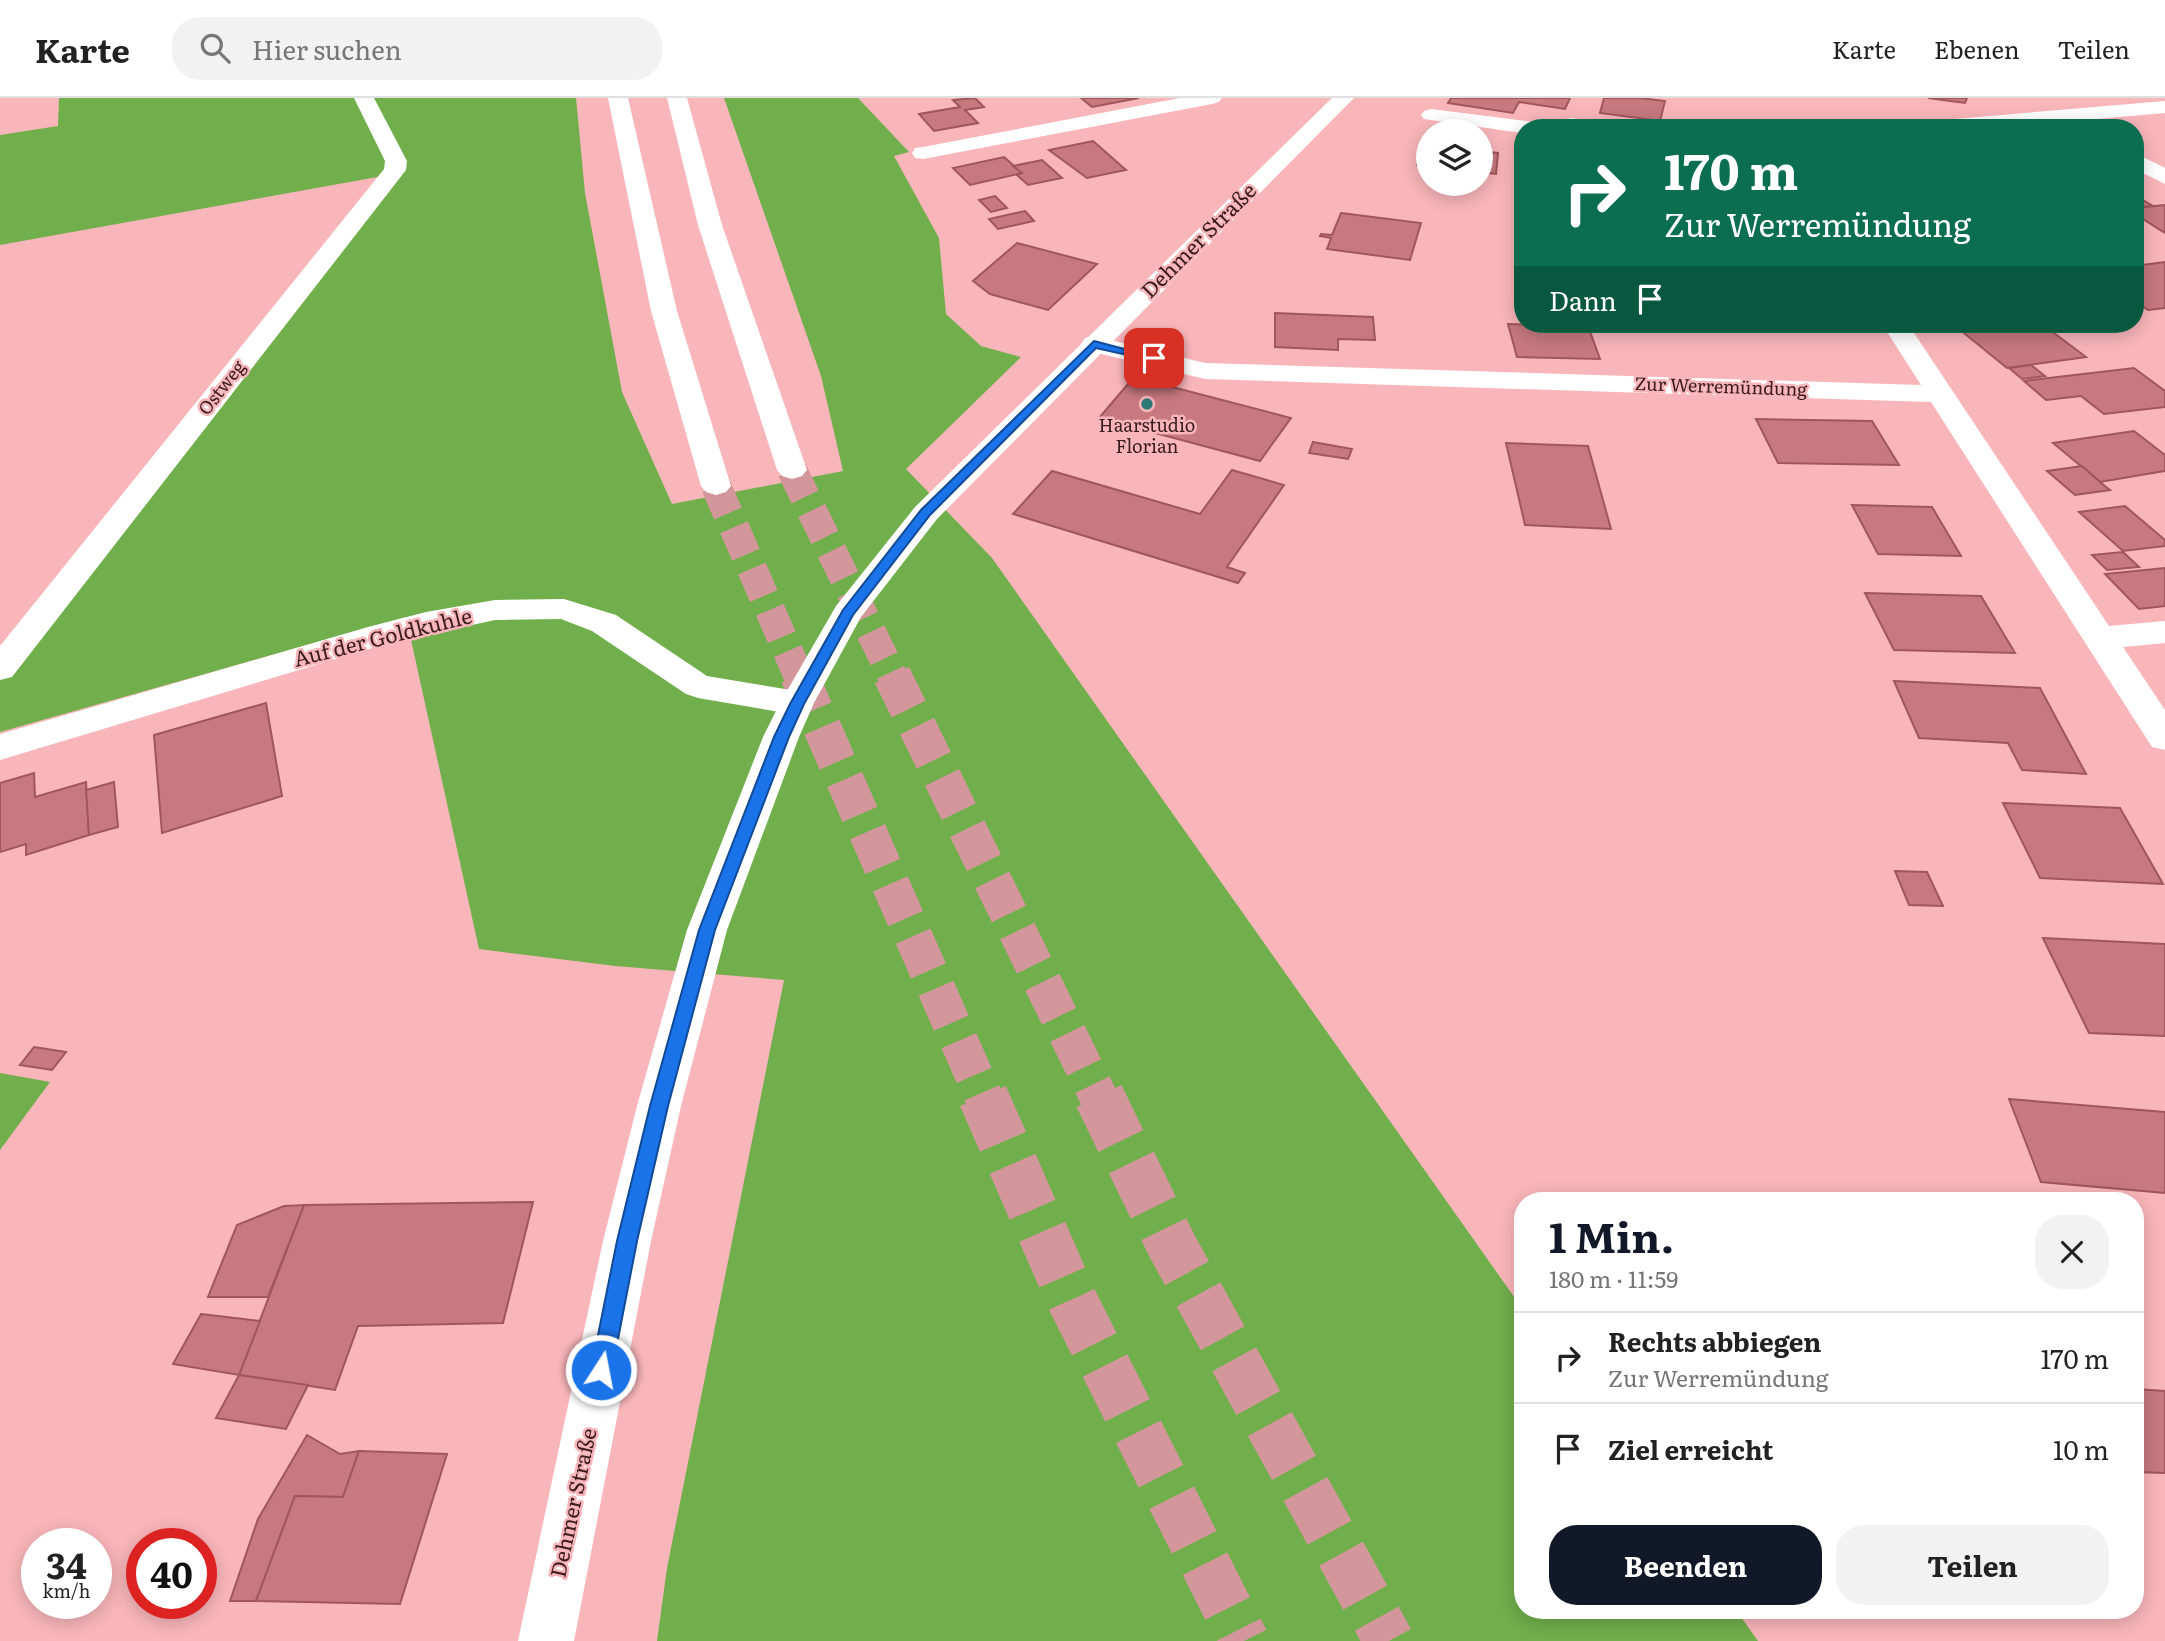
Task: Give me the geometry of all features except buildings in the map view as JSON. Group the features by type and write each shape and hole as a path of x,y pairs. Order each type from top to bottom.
{"main road":[{"name":"Ostweg","path":"0,670 395,170 396,161 364,98"},
{"path":"618,98 664,311 716,486"},
{"path":"677,98 710,225 792,470"},
{"path":"923,153 1212,98"},
{"name":"Dehmer Straße","path":"546,1641 627,1241 659,1106 707,930 781,737 797,704 848,613 926,513 1344,98"},
{"path":"2026,119 2165,107"},
{"path":"1431,115 1514,125"},
{"path":"2061,116 2066,119"},
{"path":"2144,165 2165,177"},
{"path":"1901,333 2165,738"},
{"name":"Zur Werremündung","path":"1094,344 1205,371 1940,394"},
{"name":"Auf der Goldkuhle","path":"0,747 380,635 495,610 564,609 604,623 698,686 797,704"},
{"path":"2102,638 2165,632"}],"green space":[{"path":"59,98 576,98 585,193 622,392 672,504 843,471 821,376 724,98 858,98 909,152 894,156 939,238 946,314 981,346 1021,357 906,469 992,558 1514,1297 1514,1619 1742,1619 1758,1641 657,1641 667,1568 784,980 615,966 479,949 406,617 0,732 0,650 383,176 0,245 0,135 58,126"},
{"path":"0,1073 50,1082 0,1150"}],"tunnel":[{"path":"792,470 893,677"},
{"path":"716,486 799,677"},
{"path":"799,675 984,1098"},
{"path":"892,675 1099,1098"},
{"path":"983,1096 1072,1300 1244,1641"},
{"path":"1099,1096 1172,1246 1389,1641"}],"place":[{"name":"Haarstudio Florian","path":"1147,404"}],"route":[{"path":"601,1370 627,1241 659,1106 707,930 781,737 797,704 848,613 926,513 977,458 1094,344 1154,358"}]}
